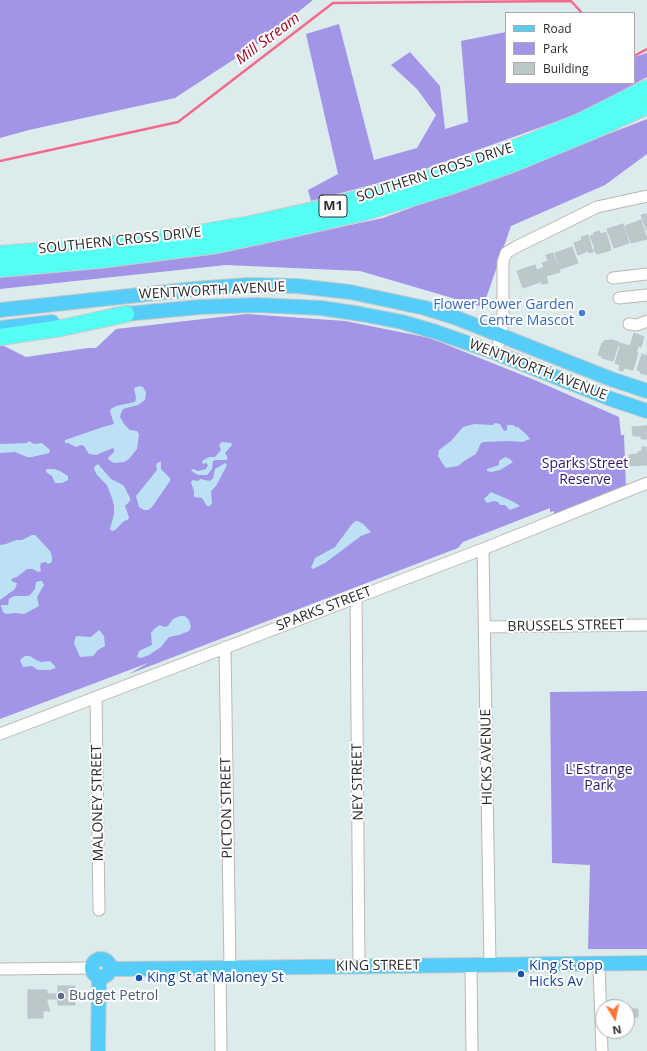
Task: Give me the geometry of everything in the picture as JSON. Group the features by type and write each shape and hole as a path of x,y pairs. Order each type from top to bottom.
{"highway":[{"name":"SOUTHERN CROSS DRIVE","path":"0,254 89,247 175,237 251,224 331,206 463,167 528,143 581,121 647,88"},
{"name":"SOUTHERN CROSS DRIVE","path":"0,269 114,259 217,245 365,212 448,187 515,163 595,130 647,106"},
{"path":"0,337 61,328 126,314"}],"main road":[{"name":"WENTWORTH AVENUE","path":"0,310 194,288 298,286 350,292 425,308 454,317 611,379 647,391"},
{"name":"WENTWORTH AVENUE","path":"0,328 200,307 257,305 321,308 402,322 496,352 611,399 647,411"},
{"name":"KING STREET","path":"96,973 106,976 110,971 110,968 647,963"},
{"path":"96,973 98,1051"}],"street":[{"path":"496,352 503,323 502,262 506,253 597,207 647,196"},
{"path":"613,278 647,274"},
{"path":"619,298 647,295"},
{"path":"637,323 640,328 647,331"},
{"name":"SPARKS STREET","path":"0,734 356,596 483,549 647,483"},
{"name":"HICKS AVENUE","path":"483,549 490,965"},
{"name":"NEY STREET","path":"356,596 360,966"},
{"name":"BRUSSELS STREET","path":"485,627 647,624"},
{"name":"PICTON STREET","path":"221,1051 225,968 225,647"},
{"name":"MALONEY STREET","path":"96,697 99,910"},
{"path":"599,964 602,1051"},
{"path":"471,965 472,1051"},
{"path":"0,969 96,973"}],"green space":[{"path":"0,0 313,0 262,41 175,98 29,130 0,138"},
{"path":"339,24 374,160 417,148 436,115 417,89 391,65 410,52 440,86 445,129 468,122 461,41 505,32 505,84 634,84 583,112 408,175 311,201 308,190 338,174 306,34"},
{"path":"647,53 647,77 635,84 635,57"},
{"path":"647,119 647,154 605,185 511,226 483,307 360,271 226,265 0,289 0,277 210,255 383,218 531,164"},
{"name":"Sparks Street Reserve","path":"247,314 345,321 430,338 537,381 619,417 621,435 624,435 626,489 554,516 554,511 550,512 550,508 463,542 458,548 129,674 148,663 0,719 0,346 4,346 26,357 96,348 116,329"},
{"name":"L'Estrange Park","path":"647,691 647,949 588,949 590,865 552,863 550,692"}],"sand":[{"path":"140,386 143,387 146,392 145,400 138,405 123,409 120,417 130,430 137,431 139,434 137,449 129,459 124,462 114,463 108,458 114,452 113,448 96,455 89,454 84,446 81,445 76,447 65,443 65,440 114,424 110,411 111,409 116,406 135,402 136,398 134,388"},
{"path":"495,423 500,424 504,431 507,430 507,425 514,425 530,439 522,442 510,441 481,443 476,454 458,466 446,468 438,456 439,450 451,441 463,427 474,424 493,425"},
{"path":"29,441 34,444 42,443 50,450 49,453 27,457 15,452 0,453 0,444 27,443"},
{"path":"222,442 231,443 232,445 225,453 227,460 213,461 212,469 207,475 198,475 191,470 193,469 198,471 206,469 208,465 206,463 203,464 202,461 209,457 215,457 221,450 219,445"},
{"path":"505,457 513,462 500,470 491,472 487,471 487,469 499,465 499,461"},
{"path":"161,461 161,469 170,478 170,481 152,507 148,510 144,510 139,507 136,496 157,470 156,464"},
{"path":"225,463 227,465 216,486 211,491 212,503 210,506 207,506 202,498 194,497 191,482 193,480 198,481 200,479 210,481 213,478 215,469"},
{"path":"98,464 111,479 123,485 130,498 130,501 125,506 129,517 128,520 124,521 112,531 110,529 114,514 114,506 107,485 97,475 94,469"},
{"path":"47,469 60,471 68,476 68,480 62,483 55,483 52,476 46,472"},
{"path":"491,492 520,506 510,510 505,505 500,505 498,502 494,501 487,503 484,499"},
{"path":"356,521 363,524 371,532 361,536 325,563 313,569 311,568 315,558 335,547 352,524"},
{"path":"35,535 50,551 52,562 48,564 46,562 41,563 41,571 38,572 33,569 27,569 17,577 13,578 11,581 17,583 15,589 0,600 0,545 16,540 22,540"},
{"path":"42,581 44,585 37,597 39,606 24,614 6,614 3,612 1,606 8,605 9,599 14,596 30,595 35,589 36,582"},
{"path":"180,616 185,616 189,620 191,627 189,631 169,637 161,647 149,655 141,658 137,657 139,651 152,645 151,633 154,629 160,625 164,627 168,626 173,619"},
{"path":"99,630 104,636 105,646 98,650 93,656 80,657 74,643 76,636 91,637"},
{"path":"25,656 30,656 41,662 50,661 55,668 50,670 38,670 32,666 23,667 20,660"}],"building":[{"path":"647,214 647,231 641,215"},
{"path":"641,220 647,239 631,243 625,226"},
{"path":"623,224 629,243 614,248 607,229"},
{"path":"599,231 601,234 606,232 611,250 597,254 590,236"},
{"path":"588,235 593,252 589,253 588,251 578,255 574,243 582,240 581,237"},
{"path":"572,247 578,263 560,269 555,253"},
{"path":"553,253 560,272 546,276 548,283 542,284 537,270 544,267 542,263 548,261 546,255"},
{"path":"535,265 540,282 523,288 517,271"},
{"path":"634,333 644,337 641,347 638,346 636,353 638,353 633,370 624,368 623,371 619,370 620,365 615,363 620,343 630,346"},
{"path":"612,340 619,342 613,361 602,358 602,356 598,355 602,343 604,341"},
{"path":"642,354 647,356 647,375 640,373 641,371 637,370"},
{"path":"647,426 647,439 641,439 641,436 633,436 632,427"},
{"path":"642,447 647,447 647,465 629,466 629,455 638,454 638,452 642,451"},
{"name":"Budget Petrol","path":"58,986 75,986 75,1005 58,1005 58,999 47,999 47,994 58,994"},
{"path":"28,990 47,990 47,1002 50,1011 28,1010"},
{"path":"635,1009 638,1009 638,1017 635,1017"},
{"path":"28,1010 43,1010 43,1018 28,1018"}],"waterway":[{"name":"Mill Stream","path":"0,161 178,122 333,3 571,1 581,12"},
{"name":"Mill Stream","path":"635,55 647,49"}],"place":[{"name":"Flower Power Garden Centre Mascot","path":"582,313"},
{"name":"King St opp Hicks Av","path":"521,974"},
{"name":"King St at Maloney St","path":"139,978"},
{"name":"Budget Petrol","path":"61,996"}]}
